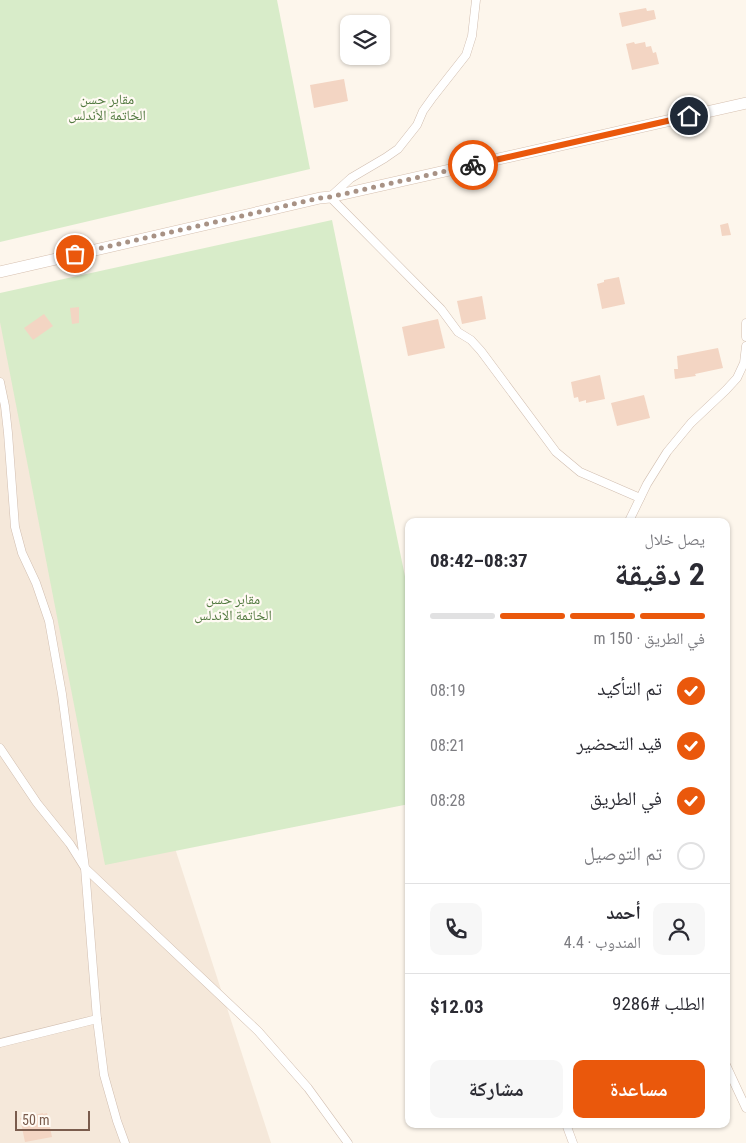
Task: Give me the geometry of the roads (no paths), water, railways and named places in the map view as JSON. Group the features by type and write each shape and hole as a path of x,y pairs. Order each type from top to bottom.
{"street":[{"path":"330,197 351,178 398,148 417,125 433,97 466,55 472,36 476,0"},
{"path":"0,272 746,103"},
{"path":"330,197 441,309 458,332 471,340 481,351 556,452 580,472 640,498"},
{"path":"746,323 746,337"},
{"path":"630,518 667,452 691,423 737,378 744,363 746,346"},
{"path":"0,382 8,433 15,527 22,553 36,583 49,621 62,694 85,868 97,1019 104,1075 125,1143"},
{"path":"0,748 38,803 70,844 85,868 258,1031 308,1088 348,1143"},
{"path":"0,1043 97,1019"},
{"path":"730,1074 746,1108"},
{"path":"567,1128 573,1143"}],"park label":[{"name":"مقابر حسن الخاتمة الأندلس","path":"107,108"},
{"name":"مقابر حسن الخاتمة الاندلس","path":"233,608"}]}
